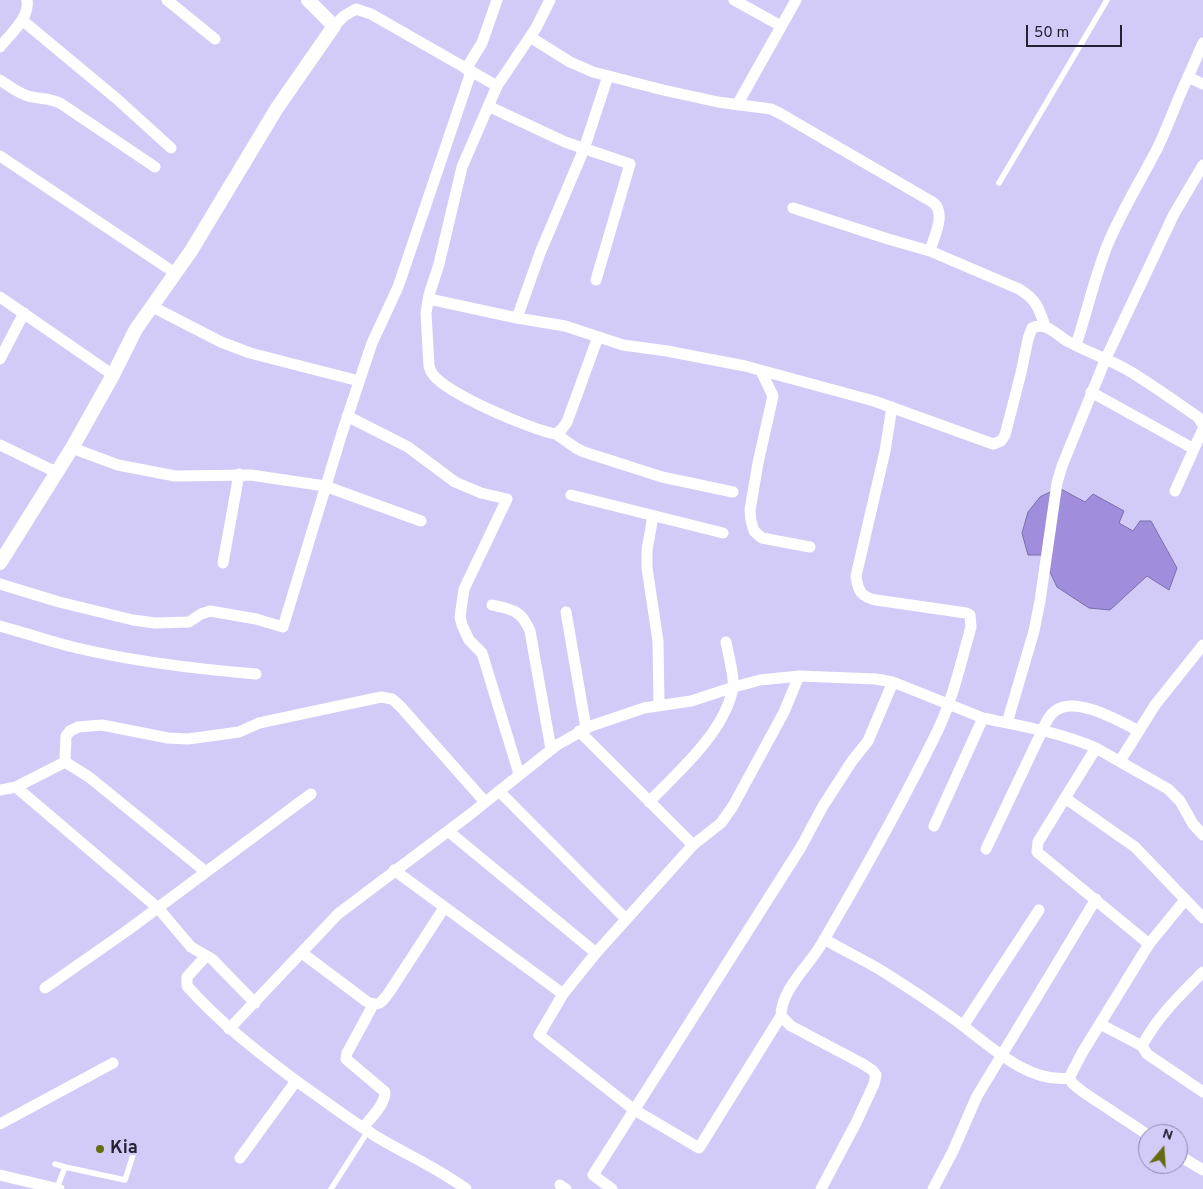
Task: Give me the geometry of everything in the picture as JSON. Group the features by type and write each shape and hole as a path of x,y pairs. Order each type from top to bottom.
{"street":[{"path":"0,47 22,20 28,7 27,0"},
{"path":"167,0 215,39"},
{"path":"308,0 334,26"},
{"path":"0,584 59,602 133,620 155,623 189,622 201,614 210,611 256,619 283,627 347,416 372,343 398,287 468,70 482,43 497,0"},
{"path":"550,0 530,37 497,86 462,167 426,313 428,358 432,374 457,393 482,406 547,433 556,434 576,448 592,455 662,476 733,492"},
{"path":"734,0 781,26"},
{"path":"737,105 796,0"},
{"path":"0,563 58,473 113,375 128,344 151,306 211,218 277,108 334,26 344,16 356,9 371,14 497,86"},
{"path":"22,20 117,99 171,148"},
{"path":"530,37 570,62 593,72 663,90 737,105 771,109 781,114 934,203 938,207 940,215 930,251"},
{"path":"1076,345 1090,294 1108,243 1157,150 1203,43"},
{"path":"517,318 540,253 584,149 608,76"},
{"path":"1188,77 1203,84"},
{"path":"0,80 22,93 47,98 60,103 155,167"},
{"path":"488,106 544,133 630,164 596,280"},
{"path":"0,156 175,273"},
{"path":"1007,724 1034,630 1059,476 1106,358 1174,214 1203,165"},
{"path":"793,208 930,251 1029,295 1036,302 1045,326"},
{"path":"0,297 113,375"},
{"path":"429,299 517,318 565,326 623,345 725,361 892,407 993,444 1001,441 1005,435 1032,328 1039,325 1045,326 1076,345 1132,372 1198,417 1203,427 1175,492"},
{"path":"151,306 221,342 250,353 359,381"},
{"path":"0,359 24,313"},
{"path":"556,434 567,422 598,337"},
{"path":"761,371 773,396 758,463 750,510 751,521 754,531 762,538 810,547"},
{"path":"1092,392 1194,449"},
{"path":"800,676 784,712 733,806 721,822 693,845 596,954 563,994 539,1035 633,1109 698,1148 781,1016 784,1000 824,939 912,782 938,731 948,706 971,627 970,615 958,611 866,598 860,593 856,576 885,450 892,407"},
{"path":"347,416 408,447 455,482 481,493 507,499 464,589 460,617 469,640 482,653 519,774"},
{"path":"0,444 58,473"},
{"path":"72,448 118,465 175,476 192,477 238,474 266,476 325,486 421,521"},
{"path":"223,562 238,474"},
{"path":"571,494 723,533"},
{"path":"653,516 647,550 647,568 658,641 659,705"},
{"path":"492,605 518,612 526,620 530,631 551,749"},
{"path":"566,612 582,729 649,802 693,845"},
{"path":"0,626 76,648 110,655 192,669 256,674"},
{"path":"649,802 700,749 723,715 734,687 726,642"},
{"path":"1120,761 1155,706 1203,644"},
{"path":"230,1029 338,914 448,831 551,749 582,729 631,711 691,701 760,680 800,676 876,679 893,682 948,706 983,718 1042,730 1074,739 1096,748 1168,789 1180,801 1193,824 1203,835"},
{"path":"612,1189 593,1175 795,855 823,806 852,761 868,741 893,682"},
{"path":"65,762 66,736 70,731 78,727 102,725 168,738 188,739 239,732 259,723 381,697 392,699 400,706 485,802"},
{"path":"986,849 1052,712 1062,706 1089,709 1107,715 1139,731"},
{"path":"934,826 983,718"},
{"path":"1096,748 1038,842 1037,852 1149,944"},
{"path":"0,790 16,787 65,762"},
{"path":"65,762 89,777 206,872"},
{"path":"16,787 158,908 191,947 218,964 254,1002"},
{"path":"499,790 626,919"},
{"path":"45,988 158,908 311,794"},
{"path":"1065,798 1135,847 1203,918"},
{"path":"448,831 596,954"},
{"path":"394,870 563,994"},
{"path":"933,1189 953,1151 977,1096 1096,900"},
{"path":"1069,1078 1074,1066 1149,944 1185,900"},
{"path":"366,1129 385,1098 385,1092 346,1059 347,1052 373,1005 383,1001 444,908"},
{"path":"963,1026 1039,910"},
{"path":"824,939 875,966 963,1026 1003,1056 1045,1077 1057,1080 1069,1078"},
{"path":"302,953 373,1005"},
{"path":"206,956 187,977 187,986 230,1029 296,1081 366,1129 441,1172 466,1189"},
{"path":"1142,1046 1162,1016 1203,972"},
{"path":"781,1016 791,1026 868,1067 876,1075 860,1116 821,1189"},
{"path":"1100,1024 1142,1046 1147,1054 1203,1092"},
{"path":"0,1124 113,1063"},
{"path":"1069,1078 1083,1092 1138,1128"},
{"path":"240,1158 296,1081"},
{"path":"1188,1161 1203,1170"},
{"path":"0,1175 58,1189"}],"lane":[{"path":"999,183 1107,0"},
{"path":"332,1189 366,1129"},
{"path":"54,1164 125,1180 133,1155"},
{"path":"58,1189 65,1167"}],"shaded area":[{"path":"1059,488 1085,502 1093,494 1124,511 1119,523 1133,531 1140,521 1151,521 1177,568 1169,590 1147,576 1110,610 1089,608 1057,587 1042,555 1028,555 1022,533 1028,512 1040,497"}],"place":[{"name":"Kia","path":"100,1149"}]}
